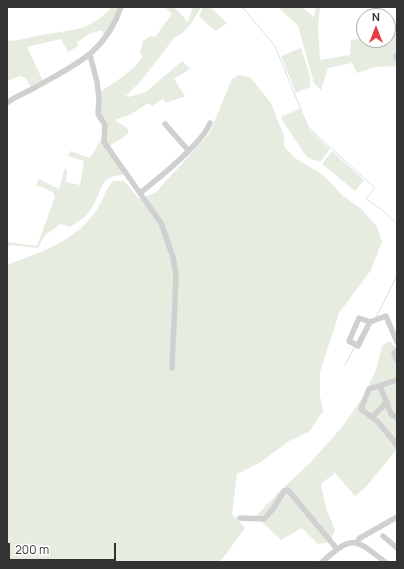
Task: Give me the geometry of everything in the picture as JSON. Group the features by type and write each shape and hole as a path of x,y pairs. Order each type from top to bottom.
{"street":[{"path":"7,103 90,55 105,40 115,26 121,7"},
{"path":"90,55 97,82 99,98 98,114 105,125 104,142 161,223 175,266 172,368"},
{"path":"140,193 188,150 207,130 210,123"},
{"path":"165,124 188,150"},
{"path":"370,322 358,346 349,341 359,318 370,322 386,316 397,342"},
{"path":"397,351 394,353 397,360"},
{"path":"397,380 369,389 361,409 372,417 397,445"},
{"path":"380,386 391,414 397,418"},
{"path":"372,417 387,402"},
{"path":"240,518 264,519 273,509 284,491 288,490 337,549"},
{"path":"357,542 360,538 397,517"},
{"path":"383,536 397,548"},
{"path":"322,562 337,549 351,542 357,542 362,544 385,562"}],"shaded area":[{"path":"112,7 120,7 105,36 102,30 89,34 77,42 78,46 68,52 61,39 27,47 43,81 32,88 25,78 20,76 7,81 7,41 20,40 87,26 95,22"},
{"path":"165,7 174,7 188,22 193,7 201,7 187,29 175,37 141,81 126,96 128,97 146,92 182,61 190,69 174,79 185,96 166,103 163,99 152,106 149,103 131,114 115,120 128,129 128,134 108,147 100,116 100,92 128,72 143,57 140,52 143,41 150,36 155,37 172,14"},
{"path":"203,7 210,7 227,23 215,31 199,16"},
{"path":"278,7 302,7 314,17 316,7 320,7 318,29 320,60 350,55 351,40 356,39 356,48 396,48 397,33 397,66 376,67 357,73 352,63 328,68 321,90 314,83 298,26"},
{"path":"301,48 310,77 310,87 296,93 281,56"},
{"path":"238,75 250,77 271,103 284,136 284,146 295,158 323,175 343,196 360,208 376,225 382,241 371,270 339,313 320,372 320,396 323,411 310,431 289,441 261,462 237,474 232,514 245,528 220,562 7,562 7,265 56,245 78,231 96,211 113,181 124,181 139,199 155,193 209,134 232,79"},
{"path":"300,109 308,128 330,149 320,162 309,158 304,153 282,120 282,116"},
{"path":"102,138 125,175 109,178 102,186 94,205 85,217 70,227 61,224 45,235 38,248 11,245 7,247 7,242 37,246 55,197 53,192 36,185 39,179 59,189 65,167 67,171 66,182 80,185 84,161 68,156 70,151 90,158"},
{"path":"332,151 364,180 355,191 322,164"},
{"path":"389,341 397,349 397,449 365,488 355,496 335,473 321,484 326,508 335,530 330,542 318,544 302,528 281,540 256,516 311,462 342,427 365,394 376,370 382,346"}],"waterway":[{"path":"242,7 275,46 308,127 375,188 366,199 381,209 397,224"},
{"path":"376,317 397,276"},
{"path":"356,343 366,325"},
{"path":"345,365 355,346"}]}
